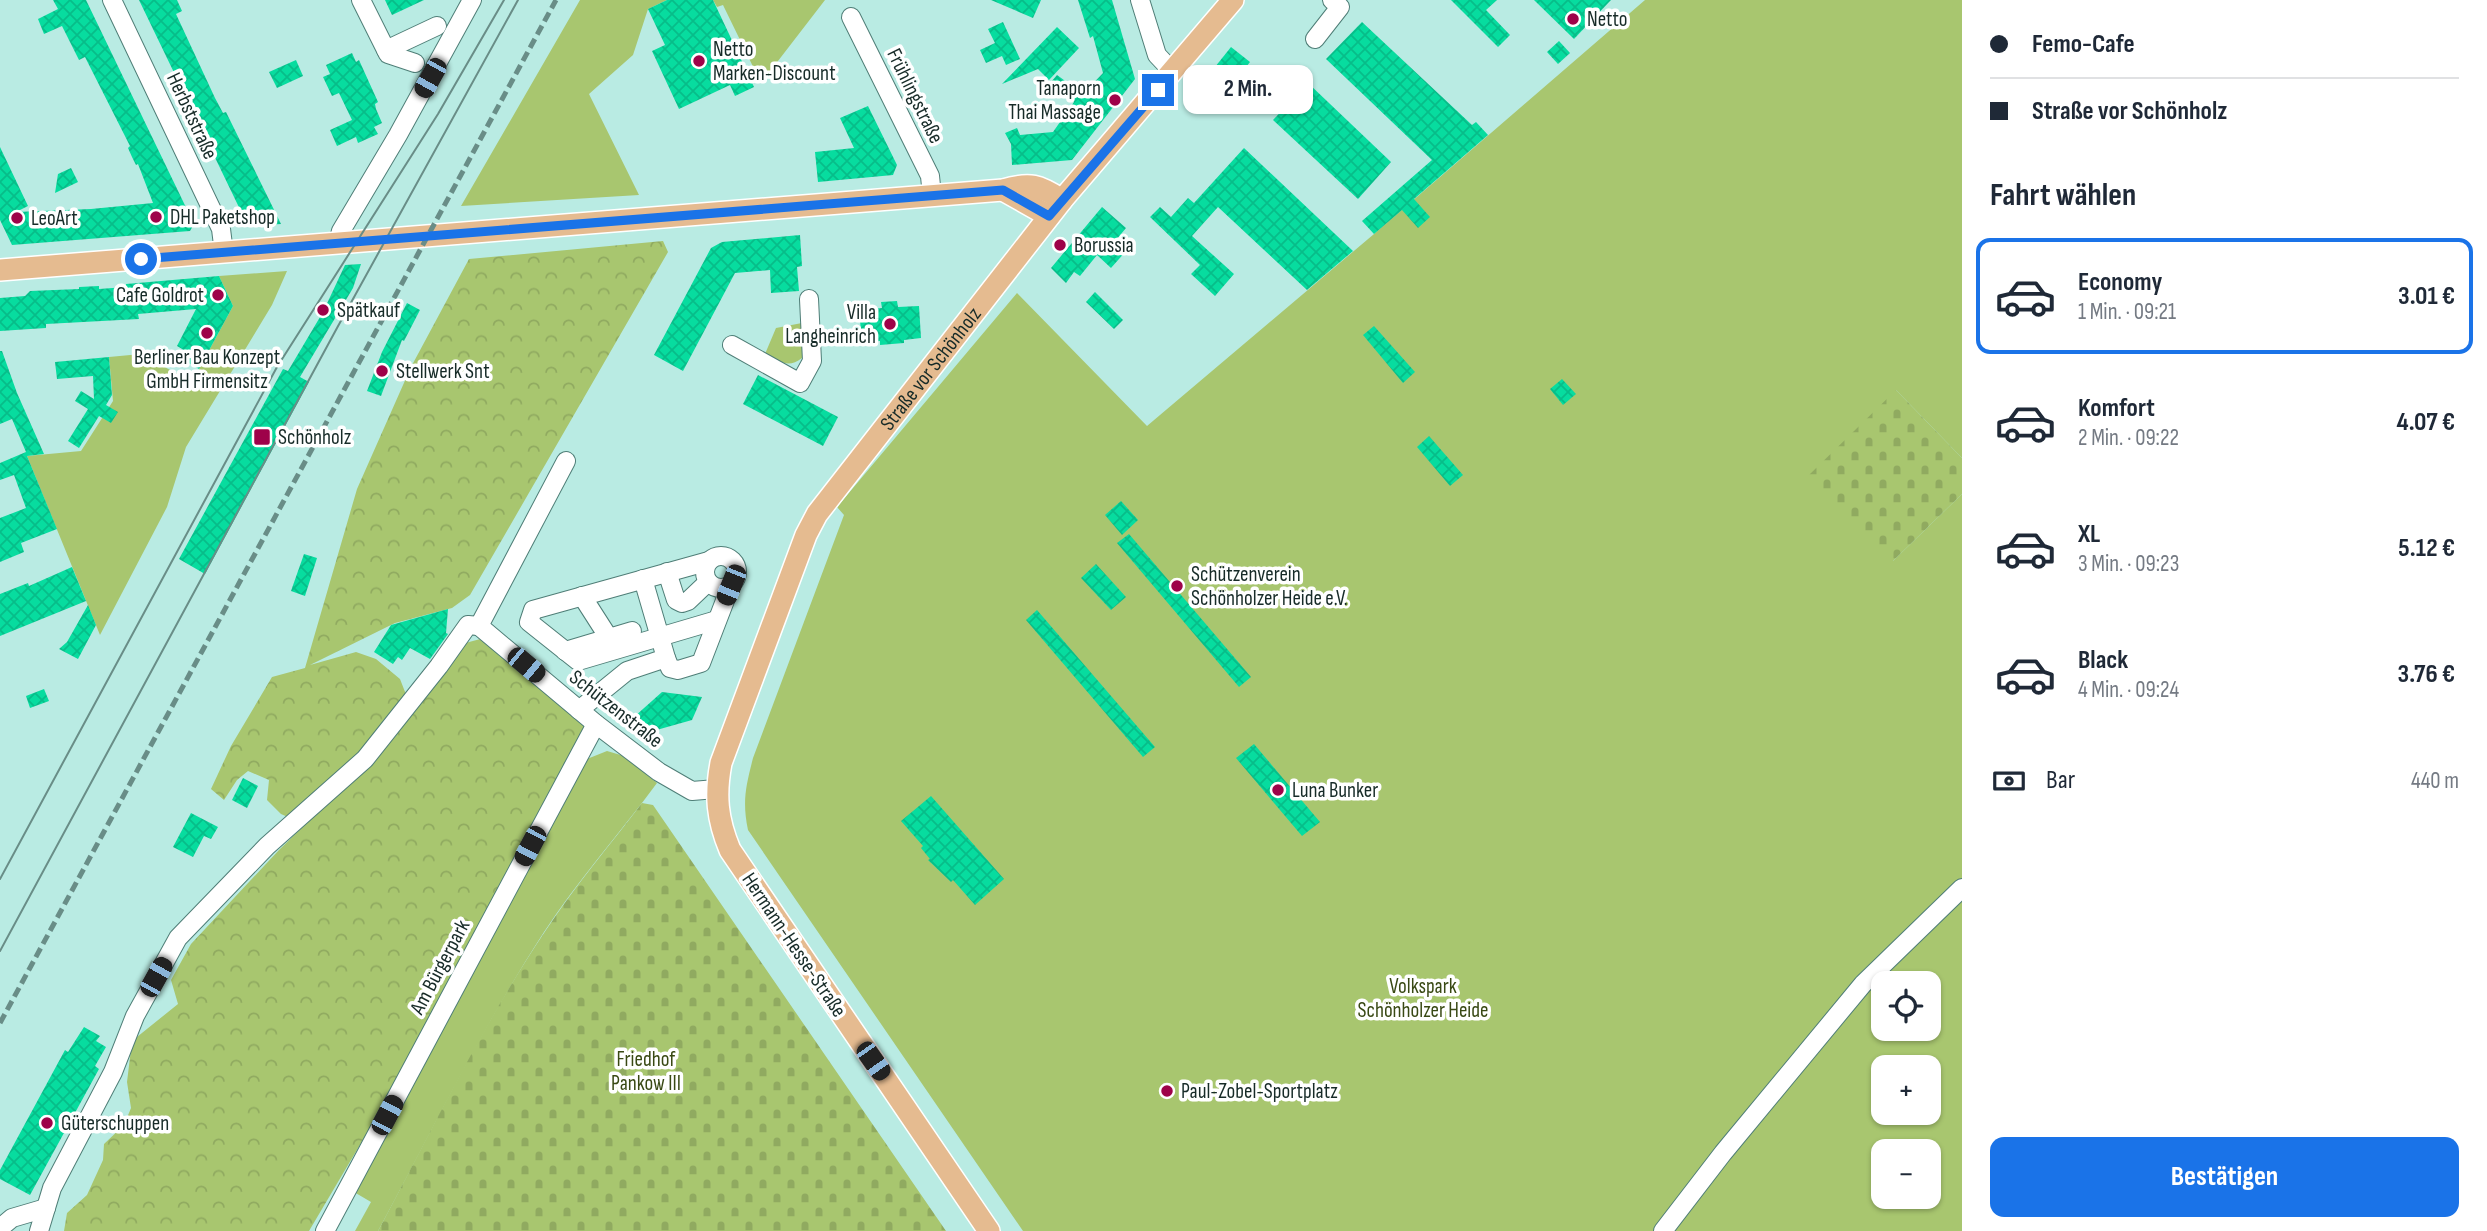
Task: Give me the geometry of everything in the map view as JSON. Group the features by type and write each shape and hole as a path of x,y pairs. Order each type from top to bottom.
{"main road":[{"name":"Straße vor Schönholz","path":"716,789 721,763 806,535 817,514 1056,208 1233,0"},
{"path":"0,270 932,196 1003,190 1021,185 1039,186 1056,208"},
{"name":"Hermann-Hesse-Straße","path":"716,789 719,814 730,850 989,1231"}],"street":[{"name":"Herbststraße","path":"112,0 221,229 224,253"},
{"path":"361,0 388,54 415,64"},
{"path":"338,243 341,231 398,135 472,0"},
{"path":"1140,0 1157,55 1172,72"},
{"path":"1315,39 1340,7 1332,0"},
{"name":"Frühlingstraße","path":"851,18 930,176 932,196"},
{"path":"386,50 437,26"},
{"path":"732,345 800,383 812,361 808,299"},
{"path":"39,1231 52,1188 113,1072 135,1016 178,938 267,846 365,759 468,625 480,626 566,461"},
{"path":"643,579 657,630 670,668 678,670 701,663 718,620 731,585 737,576 733,561 724,555 533,610 529,617 532,626 578,661 612,643 657,630 718,620"},
{"path":"709,561 705,569 708,582 717,588 731,585"},
{"path":"667,572 677,600 682,603 688,601 708,582"},
{"path":"582,596 612,643"},
{"name":"Schützenstraße","path":"480,626 596,724 659,772 692,792 716,789"},
{"path":"579,710 627,671 666,658"},
{"name":"Am Bürgerpark","path":"325,1231 596,724"},
{"path":"1663,1231 1723,1153 1850,999 1884,962 1962,888"},
{"path":"0,1228 12,1218 46,1209"}],"green space":[{"path":"580,0 667,0 648,9 633,55 589,94 639,195 461,206"},
{"path":"713,0 825,0 761,83 723,5 717,7"},
{"name":"Volkspark Schönholzer Heide","path":"1645,0 1962,0 1962,458 1896,390 1893,561 1962,494 1962,1231 1023,1231 748,830 745,810 748,777 844,515 837,507 1017,293 1147,426"},
{"path":"663,241 668,252 470,595 452,608 395,623 310,665 356,652 376,659 400,679 407,697 367,746 290,818 281,814 267,800 269,780 248,771 237,780 224,800 211,789 231,746 272,677 305,668 357,489 411,367 469,259"},
{"path":"287,271 272,305 186,447 167,507 100,635 27,456 81,451 113,401 109,357 141,354 192,382 233,306 219,276"},
{"path":"802,323 802,358 788,363 765,354 776,328"},
{"path":"1896,390 1962,458 1962,494 1893,561 1809,475"},
{"path":"484,638 584,720 584,737 419,1045 309,1231 64,1231 67,1213 87,1195 103,1160 104,1144 124,1125 131,1108 127,1082 132,1041 178,1004 171,980 191,944 279,850 395,737 458,645"},
{"path":"607,751 624,756 657,783 571,894 521,968 478,1042 378,1231 355,1231 371,1202 354,1192 587,759"},
{"name":"Friedhof Pankow III","path":"642,803 653,805 946,1231 378,1231 500,1003 546,930"}],"building":[{"path":"53,0 86,0 194,224 190,231 12,245 0,220 0,147 28,206 16,212 153,203 138,164 136,165 128,148 130,146 85,57 79,60 62,26 44,34 38,19 58,9"},
{"path":"139,0 177,0 182,11 176,14 215,98 223,113 226,112 281,224 248,226"},
{"path":"385,0 424,0 392,15"},
{"name":"Netto Marken-Discount","path":"667,0 713,0 754,87 735,96 730,85 679,109 652,51 665,45 648,9"},
{"path":"991,0 1041,0 1033,18"},
{"path":"1078,0 1112,0 1135,79 1072,160 1012,165 1011,144 1005,133 1017,128 1020,135 1053,132 1074,102 1051,82 1057,75 1083,94 1103,73 1093,36 1090,38"},
{"path":"1451,0 1497,0 1486,10 1510,35 1498,47"},
{"name":"Netto","path":"1534,0 1611,0 1574,39"},
{"path":"1003,22 1020,59 1006,65 1002,56 986,63 980,50 995,43 988,29"},
{"path":"1362,22 1472,125 1476,122 1488,135 1414,199 1430,217 1418,228 1402,210 1374,234 1362,221 1432,160 1326,59"},
{"path":"1057,27 1079,48 1049,80 1038,69 1002,84"},
{"path":"1559,41 1570,53 1558,64 1547,52"},
{"path":"1231,47 1250,62 1223,97 1203,82"},
{"path":"352,53 356,62 359,60 378,102 375,104 382,123 374,127 378,134 358,143 356,137 337,146 330,130 352,120 339,93 332,96 323,77 330,74 326,65"},
{"path":"296,60 303,76 277,88 269,72"},
{"path":"1308,83 1391,162 1358,199 1273,120"},
{"path":"868,106 897,165 893,175 818,182 815,152 854,148 840,118"},
{"path":"1244,148 1353,251 1307,290 1218,207 1192,236 1234,274 1215,296 1191,274 1200,265 1150,217 1160,207 1171,217 1188,198 1194,203"},
{"path":"71,168 78,182 55,193 58,174"},
{"path":"1102,207 1126,228 1116,240 1127,250 1111,268 1097,255 1080,276 1074,272 1066,283 1051,268"},
{"path":"800,235 802,266 797,267 799,291 771,293 770,270 735,273 683,371 654,355 711,248 722,242"},
{"path":"361,264 353,288 300,377 309,382 205,574 179,559 283,369 288,371 323,312 345,265"},
{"path":"219,276 233,306 199,369 185,361 189,353 177,346 196,309 138,314 139,319 46,324 46,328 0,331 0,298 25,296 30,291 99,286 99,289 126,287 126,284"},
{"path":"1095,292 1123,320 1114,329 1086,302"},
{"name":"Villa Langheinrich","path":"897,301 898,307 919,306 921,338 880,345 880,341 862,342 859,310 882,308 881,302"},
{"path":"407,303 420,310 404,341 402,340 381,396 367,391 382,352"},
{"path":"1374,326 1415,372 1403,383 1363,335"},
{"path":"0,351 44,454 27,456 57,529 21,543 24,552 0,562 0,518 26,508 14,475 0,480 0,463 26,452 12,419 0,424"},
{"path":"109,357 112,395 106,405 118,412 111,423 99,416 79,448 68,441 88,409 75,401 81,391 94,399 93,376 57,379 55,362"},
{"path":"758,375 838,417 823,446 743,404"},
{"path":"1562,379 1576,394 1563,405 1550,389"},
{"path":"1429,436 1463,475 1450,486 1417,447"},
{"path":"1121,501 1138,520 1122,535 1105,515"},
{"path":"1129,534 1251,677 1239,687 1117,543"},
{"path":"304,554 317,558 305,596 291,591"},
{"path":"1096,564 1126,597 1111,610 1081,578"},
{"path":"72,567 86,601 0,636 0,594 28,583 29,586"},
{"path":"88,605 96,625 78,659 59,649 67,642"},
{"path":"448,609 448,634 430,659 410,648 402,660 398,657 393,664 374,652 391,625"},
{"path":"1037,610 1155,747 1143,757 1026,620"},
{"path":"44,689 49,701 30,708 26,696"},
{"path":"662,692 702,697 692,720 653,731 634,717"},
{"name":"Luna Bunker","path":"1254,744 1320,822 1302,836 1236,758"},
{"path":"243,778 258,786 247,808 232,800"},
{"path":"931,796 1004,879 975,905 953,880 951,882 928,860 930,859 921,848 923,846 901,821"},
{"path":"191,813 218,827 211,839 204,836 193,857 173,847"},
{"name":"Güterschuppen","path":"84,1027 100,1036 96,1041 106,1047 95,1066 99,1069 30,1195 0,1179 0,1170 65,1050 68,1052"}],"tram line":[{"path":"0,879 277,367 438,114 504,0"},
{"path":"0,951 518,0"}],"railway":[{"path":"0,1023 556,0"}],"place":[{"name":"Netto","path":"1573,19"},
{"name":"Netto Marken-Discount","path":"699,61"},
{"name":"Tanaporn Thai Massage","path":"1115,100"},
{"name":"DHL Paketshop","path":"156,217"},
{"name":"LeoArt","path":"17,218"},
{"name":"Borussia","path":"1060,245"},
{"name":"Cafe Goldrot","path":"218,295"},
{"name":"Spätkauf","path":"323,310"},
{"name":"Villa Langheinrich","path":"890,324"},
{"name":"Berliner Bau Konzept GmbH Firmensitz","path":"207,333"},
{"name":"Stellwerk Snt","path":"382,371"},
{"name":"Schönholz","path":"262,437"},
{"name":"Schützenverein Schönholzer Heide e.V.","path":"1177,586"},
{"name":"Luna Bunker","path":"1278,790"},
{"name":"Paul-Zobel-Sportplatz","path":"1167,1091"},
{"name":"Güterschuppen","path":"47,1123"}],"route":[{"path":"141,259 1003,190 1034,205 1049,216 1158,90"}]}
